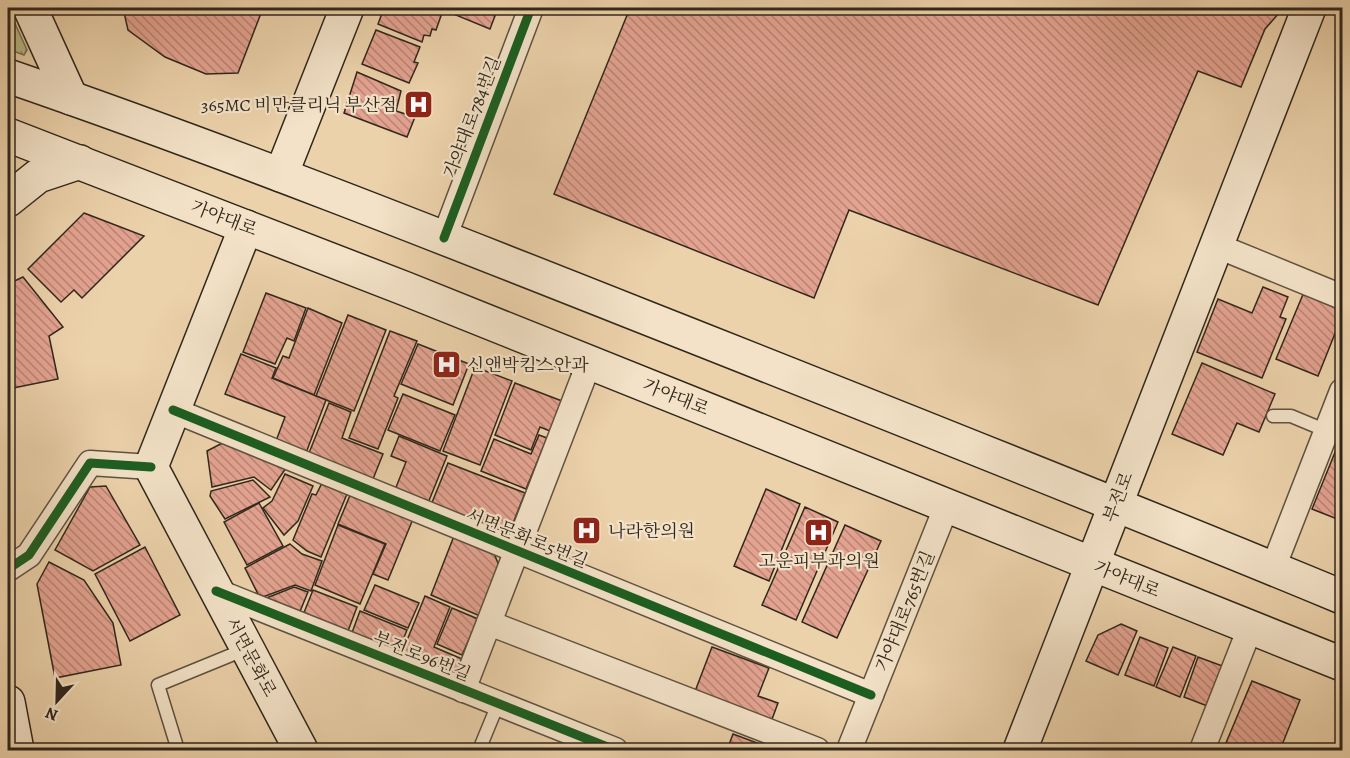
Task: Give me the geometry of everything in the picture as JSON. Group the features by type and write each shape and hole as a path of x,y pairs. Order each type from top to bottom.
{"main road":[{"path":"30,8 71,98"},
{"path":"281,175 347,8"},
{"name":"부전로","path":"1020,750 1215,244 1309,8"},
{"path":"8,76 281,175 444,238 1115,503 1342,597"},
{"name":"가야대로","path":"8,135 589,363 1342,664"},
{"path":"8,200 38,176 80,162"},
{"path":"151,467 246,227"},
{"name":"서면문화로","path":"151,467 301,750"},
{"path":"8,702 17,750"}],"street":[{"name":"가야대로784번길","path":"444,238 531,8"},
{"path":"1215,244 1342,297"},
{"name":"부전로96번길","path":"463,690 589,363"},
{"path":"1273,568 1342,391"},
{"name":"서면문화로5번길","path":"172,410 871,695"},
{"path":"8,569 29,555 90,463 151,467"},
{"name":"가야대로765번길","path":"849,750 947,505"},
{"name":"부전로96번길","path":"216,591 615,750"},
{"path":"489,623 817,750"},
{"path":"1202,750 1250,627"}],"lane":[{"path":"1273,416 1291,416 1327,431"},
{"path":"178,750 158,685 247,648"},
{"path":"479,750 498,704"}],"green space":[{"path":"8,8 27,50 24,55 8,49"}],"building":[{"path":"123,8 263,8 238,73 206,74 165,57 128,30"},
{"path":"384,8 426,8 442,13 436,30 432,29 430,36 424,35 422,42 378,24"},
{"path":"430,8 447,8 444,14"},
{"path":"448,8 498,8 490,29 446,11"},
{"path":"630,8 1278,8 1279,13 1265,29 1241,87 1198,71 1098,305 849,210 814,298 554,194"},
{"path":"376,30 420,47 414,62 418,63 409,83 362,64"},
{"path":"357,72 401,91 396,111 415,117 407,137 344,113"},
{"path":"84,213 144,236 82,298 74,290 61,302 28,269"},
{"path":"23,277 63,327 49,336 58,379 8,389 8,284"},
{"path":"1263,287 1288,297 1280,317 1286,319 1262,378 1197,352 1218,299 1252,313"},
{"path":"1304,292 1342,308 1342,316 1318,376 1276,359"},
{"path":"266,293 306,308 294,341 287,338 275,364 243,352"},
{"path":"308,308 342,323 314,395 273,378 283,356 289,358"},
{"path":"348,315 386,330 354,411 316,396"},
{"path":"390,331 417,341 394,396 398,398 378,449 349,438"},
{"path":"418,344 469,364 453,405 401,384"},
{"path":"241,354 276,368 272,378 326,400 306,453 276,441 285,417 225,394"},
{"path":"1202,363 1275,394 1259,432 1237,423 1223,455 1172,434"},
{"path":"475,367 512,381 480,465 443,451"},
{"path":"515,383 562,401 550,431 540,427 531,450 495,435"},
{"path":"403,394 455,415 440,451 388,430"},
{"path":"329,403 351,412 342,438 383,454 371,484 307,458"},
{"path":"539,435 547,438 526,489 481,471 494,439 531,454"},
{"path":"1342,435 1342,521 1312,509"},
{"path":"399,436 447,456 426,508 393,495 406,462 391,456"},
{"path":"230,439 288,465 271,490 254,477 212,487 207,451"},
{"path":"448,463 525,493 506,541 429,510"},
{"path":"285,474 313,486 298,521 284,535 263,508 272,501"},
{"path":"253,480 270,497 225,519 210,496 211,491"},
{"path":"322,483 347,494 321,557 307,551 293,540 312,494 316,495"},
{"path":"106,486 140,545 93,571 55,550 90,487"},
{"path":"766,489 800,504 769,581 734,566"},
{"path":"351,493 413,519 388,580 373,574 386,544 338,524"},
{"path":"259,503 283,546 247,565 224,522"},
{"path":"805,507 838,522 796,620 762,605"},
{"path":"338,525 385,544 360,604 315,585"},
{"path":"845,525 881,541 837,638 802,622"},
{"path":"454,536 493,551 500,568 480,616 431,595"},
{"path":"290,544 302,554 322,561 311,591 295,585 260,598 245,568"},
{"path":"145,547 180,615 130,641 95,574"},
{"path":"49,562 84,580 113,623 121,665 55,678 37,584"},
{"path":"375,585 419,603 408,628 364,610"},
{"path":"294,587 308,592 296,621 264,599"},
{"path":"313,590 357,607 345,639 301,620"},
{"path":"425,596 450,607 434,647 462,659 456,674 444,678 399,660"},
{"path":"452,608 478,619 462,655 437,644"},
{"path":"360,611 407,630 396,657 350,638"},
{"path":"1121,624 1137,631 1118,675 1086,661 1098,635"},
{"path":"1140,637 1168,648 1154,686 1125,675"},
{"path":"712,647 769,668 758,696 778,703 771,722 694,694"},
{"path":"1173,647 1196,656 1180,697 1156,687"},
{"path":"1198,657 1225,667 1210,707 1184,697"},
{"path":"1252,681 1300,700 1280,750 1223,750"},
{"path":"733,734 776,750 727,750"}],"cycle path":[{"path":"444,238 531,8"},
{"path":"173,410 871,695"},
{"path":"8,569 29,555 90,463 151,467"},
{"path":"216,591 615,750"}],"place":[{"name":"365MC 비만클리닉 부산점","path":"418,105"},
{"name":"신앤박킴스안과","path":"446,365"},
{"name":"나라한의원","path":"587,531"},
{"name":"고운피부과의원","path":"819,532"}]}
